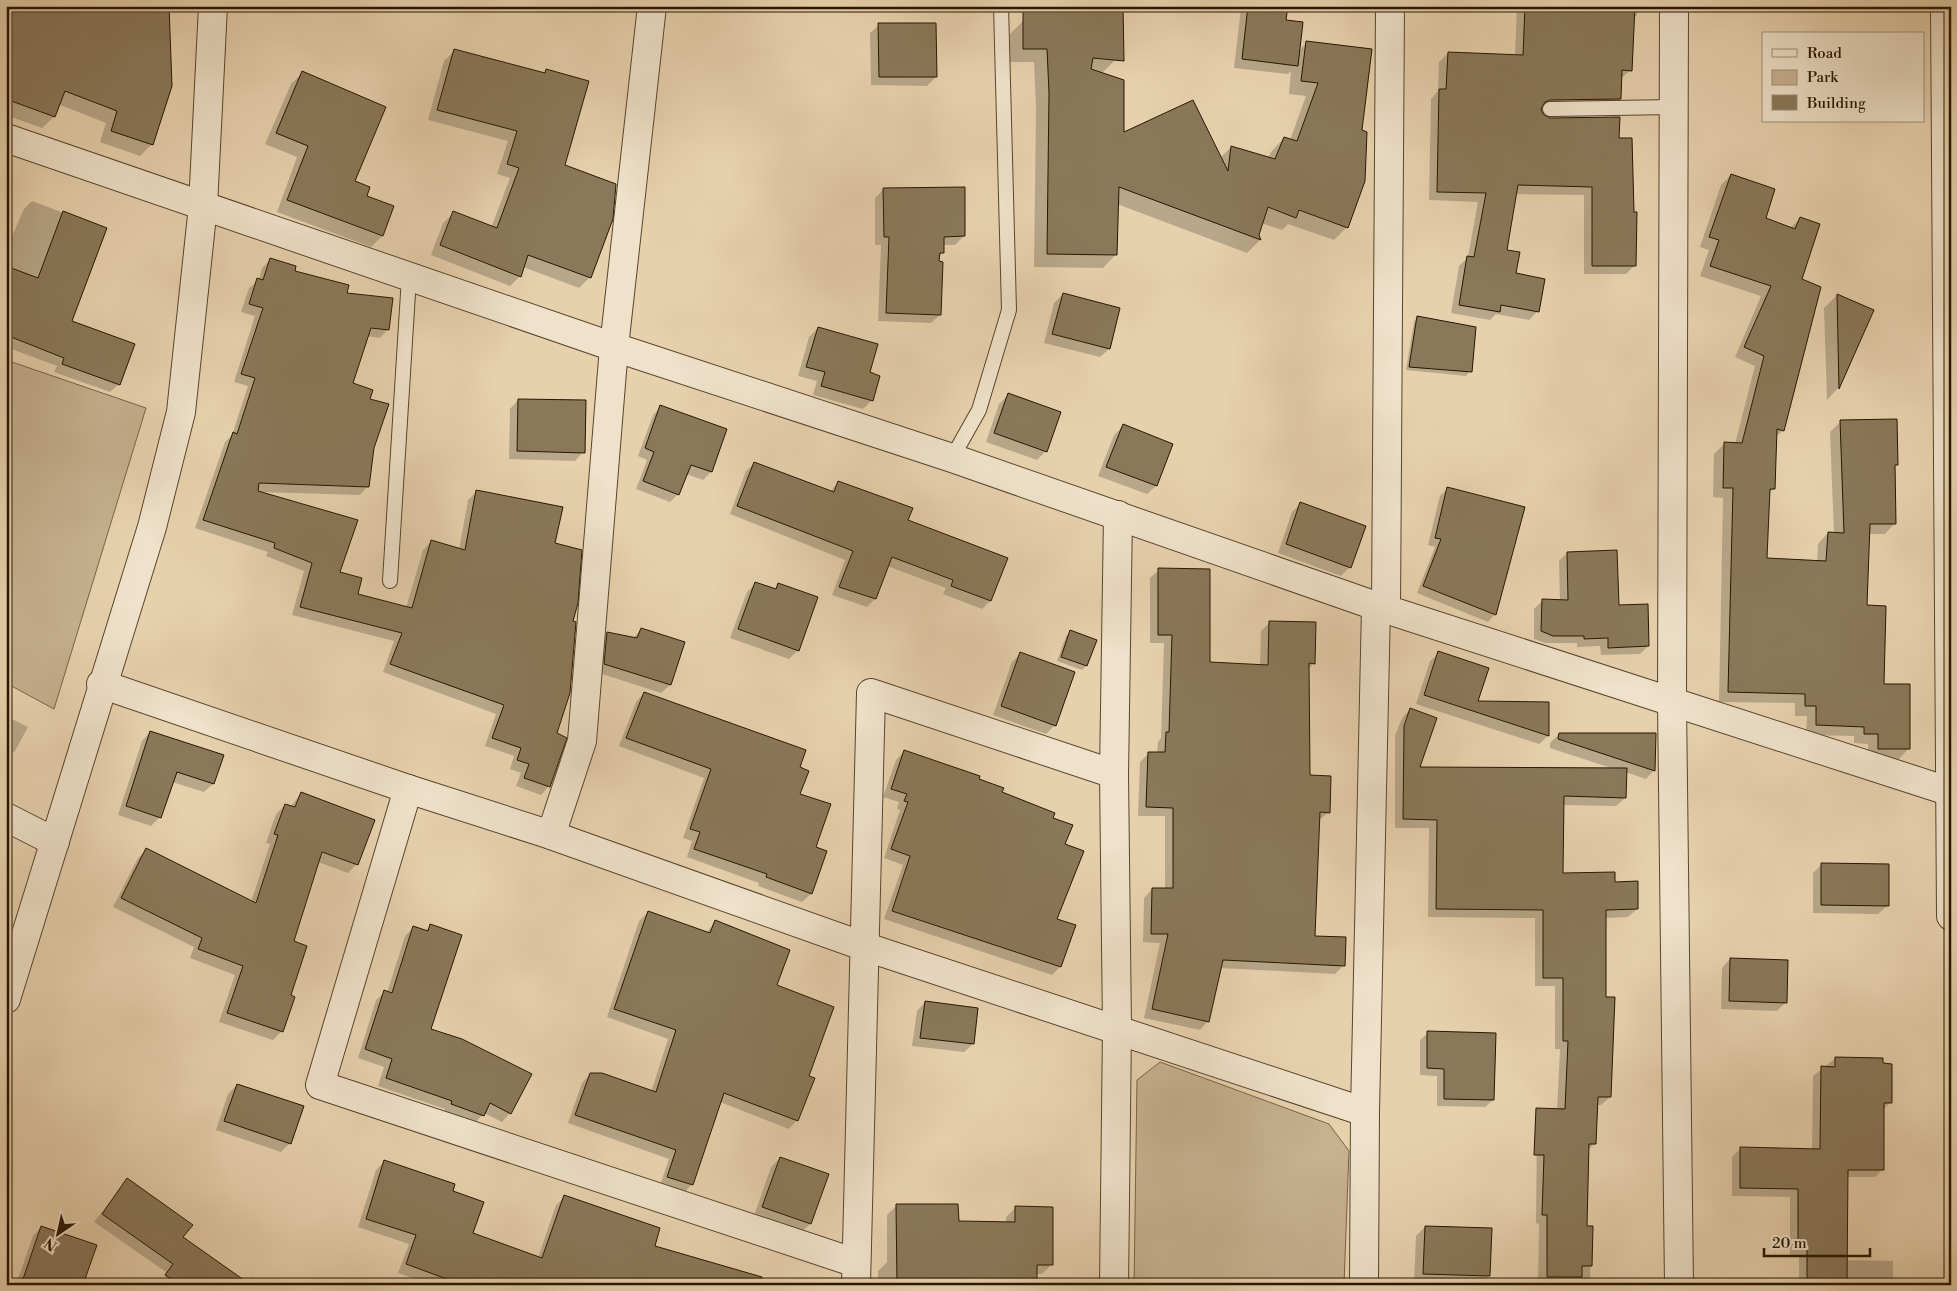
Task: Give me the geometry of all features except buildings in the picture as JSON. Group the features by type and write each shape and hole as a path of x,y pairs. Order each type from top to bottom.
{"street":[{"path":"6,999 101,684 152,527 181,412 203,206 214,6"},
{"path":"551,835 582,740 614,347 652,6"},
{"path":"1364,1285 1365,1112 1381,607 1390,6"},
{"path":"1674,6 1672,702 1679,1285"},
{"path":"1945,6 1951,916"},
{"path":"6,138 614,347 952,458 1381,607 1950,792"},
{"path":"1114,1285 1116,1028 1114,774 1118,515"},
{"path":"101,684 408,789 551,835 863,946 1116,1028 1365,1112"},
{"path":"408,789 320,1085 856,1274 871,693 1114,774"},
{"path":"6,817 54,842"}],"lane":[{"path":"952,458 979,410 1009,310 1001,6"},
{"path":"1550,109 1674,108"},
{"path":"390,581 409,277"}],"green space":[{"path":"6,360 146,408 54,709 6,683"},
{"path":"1160,1062 1329,1124 1349,1151 1344,1285 1134,1285 1137,1080"}]}
